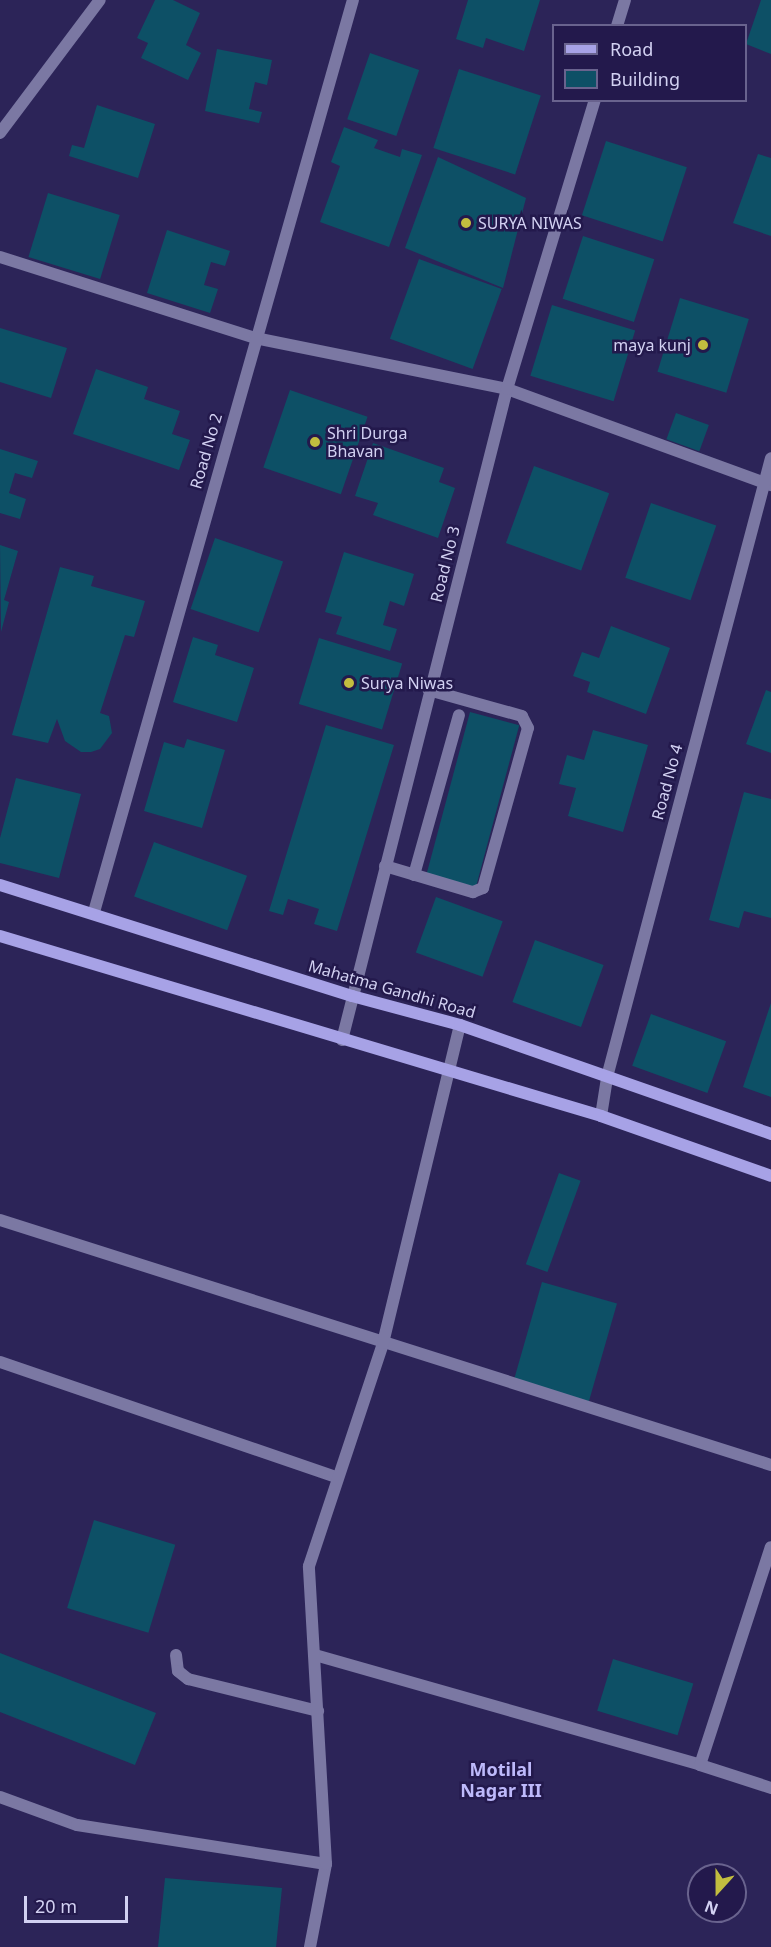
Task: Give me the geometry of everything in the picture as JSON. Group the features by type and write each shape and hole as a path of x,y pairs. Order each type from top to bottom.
{"main road":[{"name":"Mahatma Gandhi Road","path":"0,885 94,912 352,996 460,1025 771,1134"},
{"path":"0,936 601,1116 771,1176"}],"street":[{"path":"0,133 100,0"},
{"name":"Road No 2","path":"94,912 255,338 353,0"},
{"path":"618,24 625,0"},
{"name":"Road No 3","path":"342,1040 507,389 594,102"},
{"path":"0,257 255,338 507,389 767,484"},
{"name":"Road No 4","path":"601,1116 607,1077 767,484 771,458"},
{"path":"385,866 473,892 483,888 528,728 522,716 429,690"},
{"path":"414,875 459,715"},
{"path":"310,1947 326,1864 309,1566 383,1343 446,1069 460,1025"},
{"path":"0,1220 771,1465"},
{"path":"0,1362 338,1478"},
{"path":"700,1765 771,1547"},
{"path":"176,1655 178,1671 188,1679 318,1711"},
{"path":"315,1655 700,1765 771,1788"},
{"path":"0,1797 77,1825 326,1864"}],"building":[{"path":"155,0 173,0 200,13 186,45 201,53 188,80 141,58 148,43 137,38"},
{"path":"468,0 540,0 524,51 486,38 483,48 456,39"},
{"path":"761,0 771,0 771,54 747,44"},
{"path":"217,49 272,60 267,85 255,82 249,109 262,112 259,123 205,111"},
{"path":"370,53 419,70 396,136 347,119"},
{"path":"459,69 541,96 515,175 433,148"},
{"path":"97,105 155,124 138,178 69,156 72,145 84,148"},
{"path":"344,127 378,140 374,148 400,157 402,149 422,155 389,247 320,222 340,166 331,162"},
{"path":"606,141 687,167 663,241 582,215"},
{"path":"758,154 771,158 771,236 733,223"},
{"name":"SURYA NIWAS","path":"438,157 526,198 503,288 405,248"},
{"path":"48,193 120,215 100,279 28,257"},
{"path":"167,230 230,251 225,266 211,262 204,285 218,289 210,313 147,293"},
{"path":"583,236 654,259 634,322 563,299"},
{"path":"419,259 502,289 473,369 390,339"},
{"name":"maya kunj","path":"680,298 749,319 726,393 657,372"},
{"path":"552,305 635,330 614,401 530,376"},
{"path":"0,328 67,348 51,398 0,382"},
{"path":"96,369 148,387 144,399 180,411 172,434 190,440 179,470 73,434"},
{"name":"Shri Durga Bhavan","path":"290,390 368,417 341,494 263,468"},
{"path":"676,413 709,425 699,451 666,439"},
{"path":"373,443 444,468 439,482 455,488 438,538 373,515 378,503 355,496"},
{"path":"0,449 38,461 32,478 15,473 9,493 26,499 20,519 0,513"},
{"path":"534,466 609,493 581,570 506,543"},
{"path":"651,503 716,525 691,600 625,578"},
{"path":"215,538 283,561 259,632 191,609"},
{"path":"0,545 18,551 4,600 9,602 1,632"},
{"path":"344,552 414,574 404,606 390,601 383,625 397,629 390,651 336,634 342,617 325,612"},
{"path":"60,567 94,576 91,586 145,601 134,637 125,635 100,713 109,716 112,733 100,749 91,752 81,752 65,741 57,719 48,743 12,735"},
{"path":"611,626 670,648 646,714 587,692 590,682 573,676 582,652 599,658"},
{"path":"193,637 218,645 215,655 254,668 237,722 173,702"},
{"name":"Surya Niwas","path":"319,638 402,663 382,729 299,704"},
{"path":"766,690 771,692 771,753 746,744"},
{"path":"470,712 519,725 476,887 427,874"},
{"path":"326,725 394,745 337,931 314,924 319,909 288,899 283,915 269,911"},
{"path":"593,730 648,745 623,832 568,816 576,788 559,784 567,755 584,760"},
{"path":"187,739 225,750 202,828 144,811 164,742 184,748"},
{"path":"16,778 81,794 59,878 0,863 0,838"},
{"path":"744,792 771,799 771,918 744,911 739,928 709,920"},
{"path":"154,842 247,876 227,930 134,897"},
{"path":"436,897 503,921 483,977 416,952"},
{"path":"535,940 604,965 581,1027 512,1002"},
{"path":"771,1003 771,1097 743,1087"},
{"path":"651,1014 726,1041 707,1093 632,1066"},
{"path":"559,1173 581,1181 547,1272 526,1264"},
{"path":"542,1282 617,1303 589,1402 514,1380"},
{"path":"94,1520 175,1545 148,1633 67,1608"},
{"path":"0,1653 156,1713 135,1765 0,1712"},
{"path":"613,1659 693,1684 678,1735 597,1711"},
{"path":"165,1878 282,1888 276,1947 158,1947"}],"place":[{"name":"SURYA NIWAS","path":"466,223"},
{"name":"maya kunj","path":"703,345"},
{"name":"Shri Durga Bhavan","path":"315,442"},
{"name":"Surya Niwas","path":"349,683"}],"district":[{"name":"Motilal Nagar III","path":"501,1780"}]}
